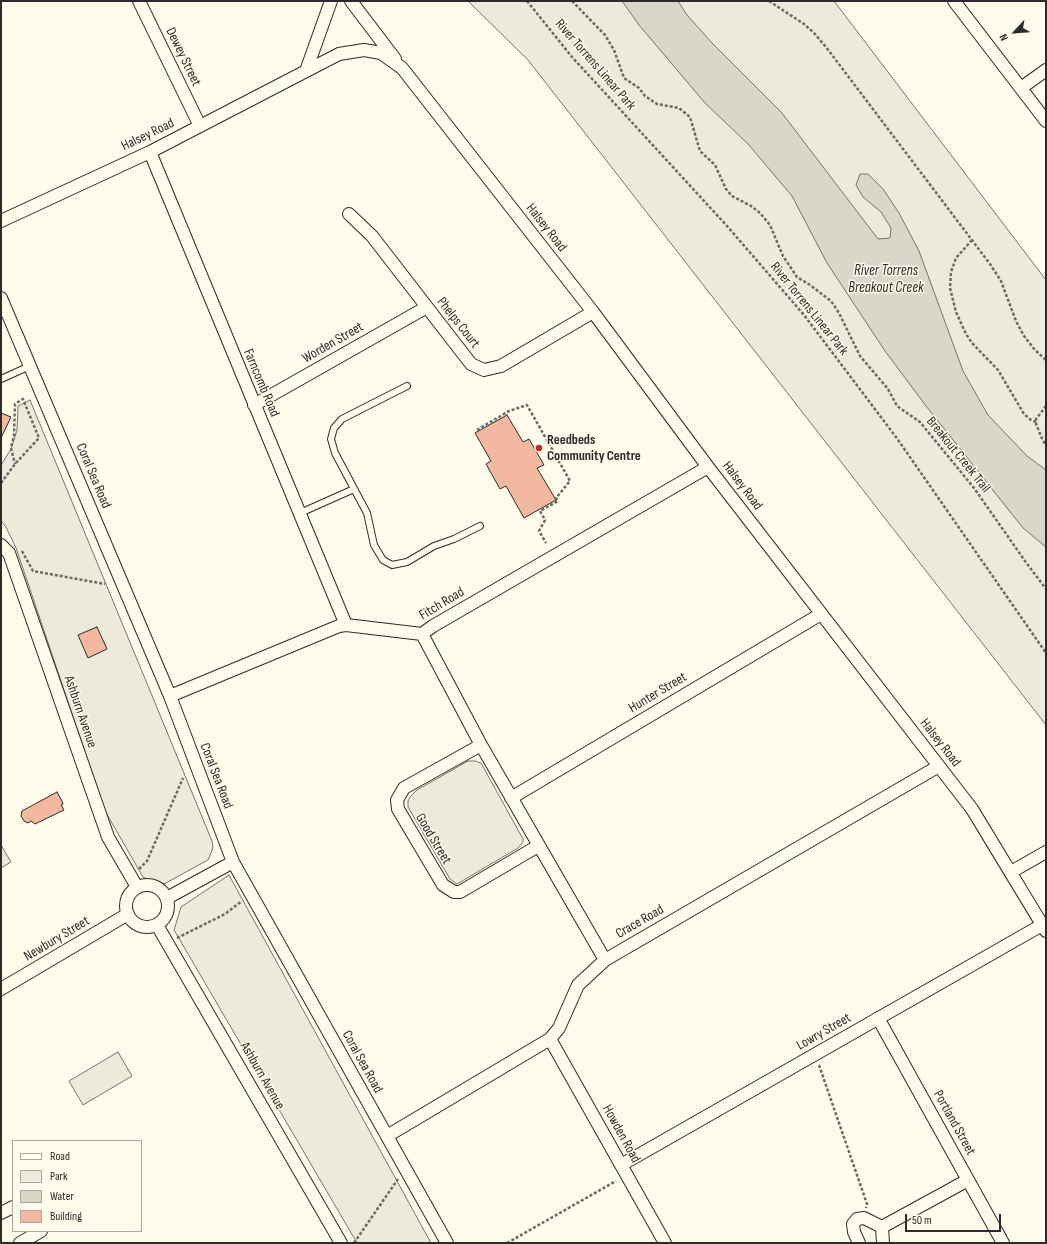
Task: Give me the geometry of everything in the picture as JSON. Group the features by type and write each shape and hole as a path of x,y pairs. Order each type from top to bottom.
{"street":[{"name":"Dewey Street","path":"139,1 200,126"},
{"path":"306,71 331,1"},
{"name":"Halsey Road","path":"351,1 593,312 708,467 972,809 1044,928"},
{"path":"954,1 1046,121"},
{"name":"Halsey Road","path":"1,221 150,152 339,54 364,50 381,53 402,68"},
{"path":"1021,88 1046,70"},
{"name":"Farncomb Road","path":"150,152 346,625"},
{"name":"Phelps Court","path":"349,214 372,236 471,364 484,370 501,366 593,312"},
{"name":"Coral Sea Road","path":"1,298 170,696 233,862 447,1243"},
{"name":"Worden Street","path":"254,405 427,307"},
{"name":"Fitch Road","path":"170,696 333,628 346,625 422,634 433,626 708,467"},
{"name":"Ashburn Avenue","path":"1,545 10,553 108,837 137,887"},
{"name":"Hunter Street","path":"511,798 821,614"},
{"path":"422,634 481,745 605,960"},
{"name":"Good Street","path":"481,745 404,788 397,800 398,809 443,885 454,892 460,892 538,846"},
{"name":"Crace Road","path":"387,1136 550,1039 559,1028 578,985 605,960 939,766"},
{"path":"1011,872 1046,852"},
{"path":"167,898 233,862"},
{"path":"145,885 153,886 162,890 167,898 167,912 163,920 157,925 150,927 141,926 134,923 128,914 126,905 128,897 137,887 145,885"},
{"name":"Newbury Street","path":"1,989 128,914"},
{"name":"Ashburn Avenue","path":"157,925 341,1243"},
{"name":"Lowry Street","path":"624,1170 815,1054 1044,928"},
{"name":"Portland Street","path":"878,1018 1003,1243"},
{"name":"Howden Road","path":"550,1039 665,1243"},
{"path":"882,1227 968,1180"},
{"path":"1,1213 12,1207"},
{"path":"859,1243 854,1232 853,1224 857,1219 864,1218 882,1227"},
{"path":"882,1227 883,1243"},
{"path":"20,1243 39,1232"}],"lane":[{"path":"1,379 30,366"},
{"path":"407,386 342,419 334,428 331,439 335,453 367,512 374,544 383,560 392,565 407,562 434,546 454,540 480,526"},
{"path":"300,513 354,489"}],"path":[{"name":"River Torrens Linear Park","path":"527,1 572,57 727,226 804,315 896,437 1046,652"},
{"name":"Breakout Creek Trail","path":"572,1 605,35 614,50 624,78 657,104 679,108 690,117 694,126 700,151 715,165 726,189 732,196 760,213 770,225 783,256 797,277 831,301 839,313 860,356 888,389 897,406 920,422 969,482 1025,562 1046,589"},
{"path":"769,1 804,24 814,33 997,274 1016,321 1024,336 1035,350 1046,360"},
{"path":"972,240 956,258 951,272 950,288 956,312 966,334 998,370 1024,414 1036,422"},
{"path":"1,483 15,464 39,438 23,399 15,404 14,435 11,448 15,464"},
{"path":"477,430 509,411 527,405 570,481 556,498 558,501 540,511 545,520 539,531 546,543"},
{"path":"1046,406 1036,419 1038,431 1046,444"},
{"path":"20,547 33,571 105,584"},
{"path":"138,870 147,861 183,778"},
{"path":"168,943 225,914 250,894"},
{"path":"815,1054 867,1204 864,1218"},
{"path":"354,1243 405,1169"},
{"path":"507,1243 624,1170"}],"green space":[{"path":"468,1 834,1 1046,280 1046,725 528,60"},
{"path":"30,400 212,841 213,848 208,860 164,884 157,884 143,877 105,811 16,548 6,527 1,521 1,465 11,449 17,430 18,406"},
{"path":"468,761 481,763 523,839 523,842 518,848 457,884 450,879 408,807 408,801 417,790"},
{"path":"1,845 11,862 1,868"},
{"path":"229,875 431,1243 357,1243 174,930 181,907"},
{"path":"118,1052 132,1076 83,1105 69,1081"}],"water":[{"name":"River Torrens Breakout Creek","path":"622,1 678,1 687,15 713,44 782,113 878,239 890,238 891,228 881,212 863,197 856,185 860,174 868,174 883,189 899,213 919,251 963,371 988,415 1027,456 1046,470 1046,547 1023,528 926,406 885,351 827,263 792,196 748,144 705,103 639,25"}],"building":[{"path":"1,413 11,417 1,438"},
{"path":"507,415 523,442 529,439 544,465 537,468 556,500 524,518 506,486 500,489 486,464 491,461 475,433"},
{"path":"97,627 107,649 88,658 78,635"},
{"path":"57,792 62,801 63,804 61,805 64,810 35,824 31,821 28,823 24,821 21,816 22,811"}],"place":[{"name":"Reedbeds Community Centre","path":"539,448"}]}
